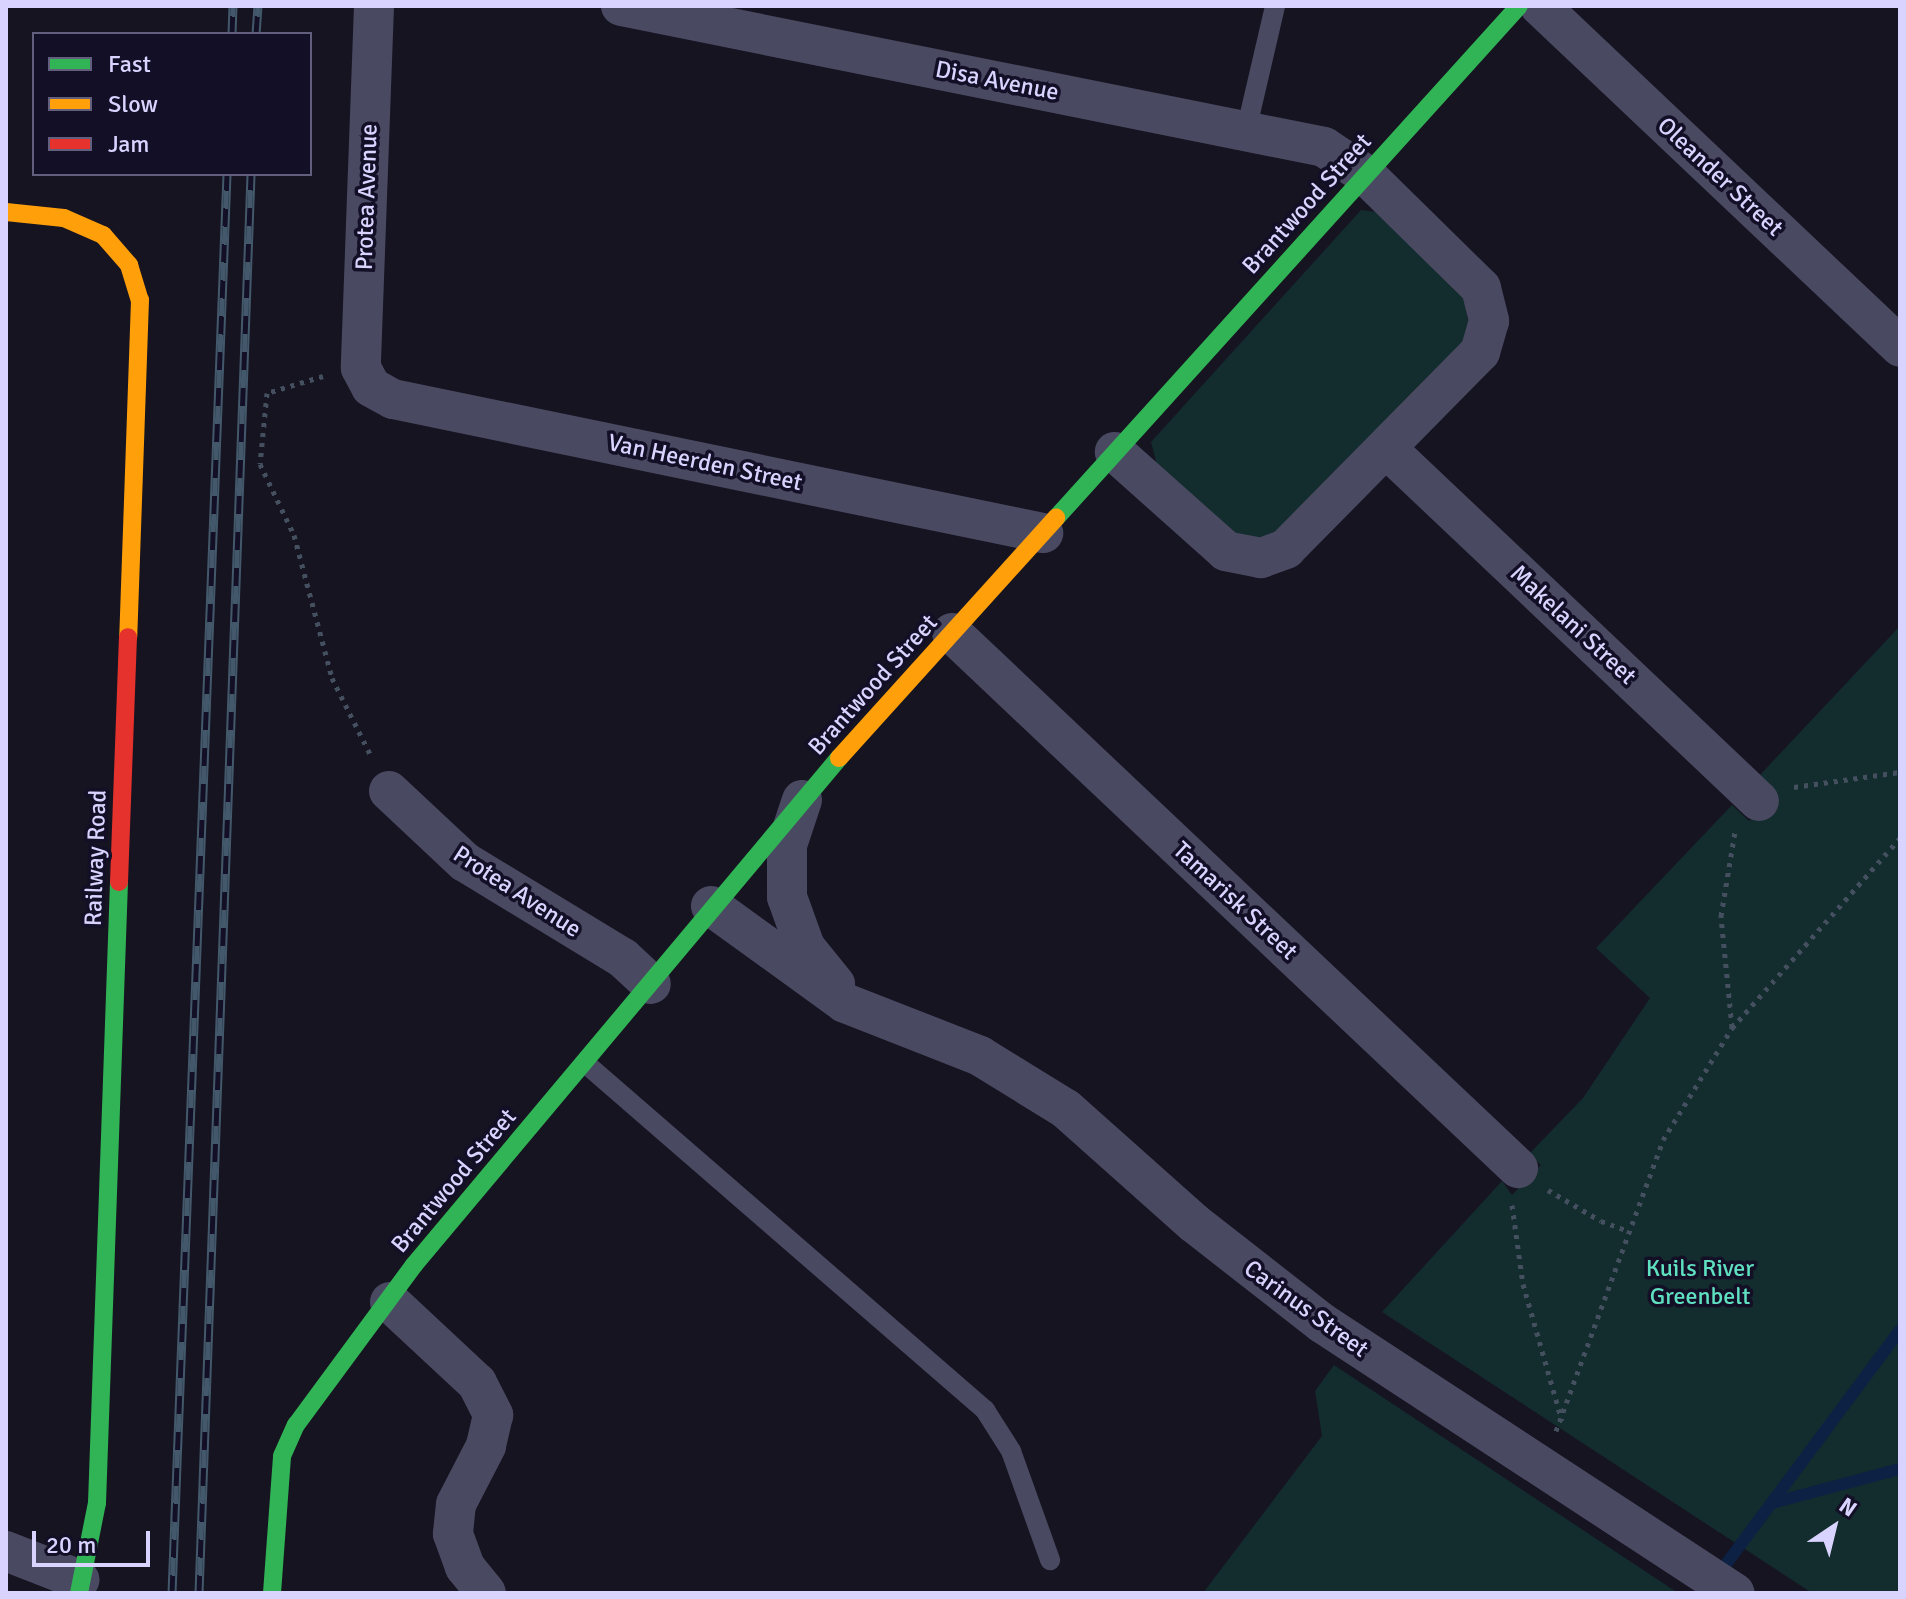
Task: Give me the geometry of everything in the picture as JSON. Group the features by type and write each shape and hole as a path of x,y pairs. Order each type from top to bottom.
{"street":[{"name":"Protea Avenue","path":"366,377 374,6"},
{"name":"Disa Avenue","path":"621,6 1324,147 1366,175"},
{"name":"Brantwood Street","path":"272,1593 276,1494 282,1456 296,1425 443,1229 585,1063 711,906 804,797 1519,6"},
{"name":"Oleander Street","path":"1540,6 1900,347"},
{"path":"1115,452 1226,551 1261,558 1297,541 1480,352 1489,321 1487,303 1470,273 1366,175"},
{"name":"Railway Road","path":"6,212 64,218 103,235 129,265 140,300 97,1503 80,1586"},
{"name":"Van Heerden Street","path":"366,377 393,399 1043,533"},
{"name":"Makelani Street","path":"1387,449 1759,801"},
{"name":"Tamarisk Street","path":"952,633 1518,1168"},
{"name":"Protea Avenue","path":"389,791 465,862 623,958 651,984"},
{"name":"Carinus Street","path":"804,797 787,845 786,884 794,921 805,947 840,989 887,1017"},
{"name":"Carinus Street","path":"711,906 813,983 845,1003 980,1056 1066,1109 1254,1274 1734,1593"},
{"path":"390,1302 477,1383 493,1415 486,1446 456,1504 453,1534 465,1567 486,1593"},
{"path":"6,1551 80,1586"}],"lane":[{"path":"1246,131 1275,6"},
{"path":"585,1063 985,1410 1011,1451 1050,1560"}],"path":[{"path":"366,377 267,393 260,464 294,535 332,678 389,791"},
{"path":"1732,1028 1721,916 1737,824 1759,801 1781,788 1900,772"},
{"path":"1532,1459 1563,1423 1663,1140 1732,1028 1900,838"},
{"path":"1563,1423 1523,1284 1513,1222 1518,1168 1588,1214 1629,1231"}],"green space":[{"path":"1361,210 1377,212 1465,299 1469,328 1463,342 1280,531 1258,538 1234,533 1157,465 1151,442"},
{"name":"Kuils River Greenbelt","path":"1900,626 1900,1593 1812,1593 1382,1312 1502,1181 1512,1195 1541,1165 1529,1154 1583,1098 1650,998 1596,948 1732,805 1749,821 1774,791 1758,777"},
{"path":"1334,1365 1678,1593 1203,1593 1322,1436 1315,1391"}],"waterway":[{"path":"1718,1575 1900,1330"},
{"path":"1772,1503 1900,1469"}],"railway":[{"path":"232,32 233,6"},
{"path":"256,32 258,6"},
{"path":"172,1593 227,176"},
{"path":"199,1593 251,176"}],"traffic: fast":[{"path":"1056,518 1519,6"},
{"path":"272,1593 282,1456 296,1425 414,1265 839,758"},
{"path":"79,1593 97,1503 119,882"}],"traffic: slow":[{"path":"6,212 64,218 103,235 129,265 140,300 128,637"},
{"path":"839,758 1056,518"}],"traffic: jam":[{"path":"119,882 128,637"}]}
